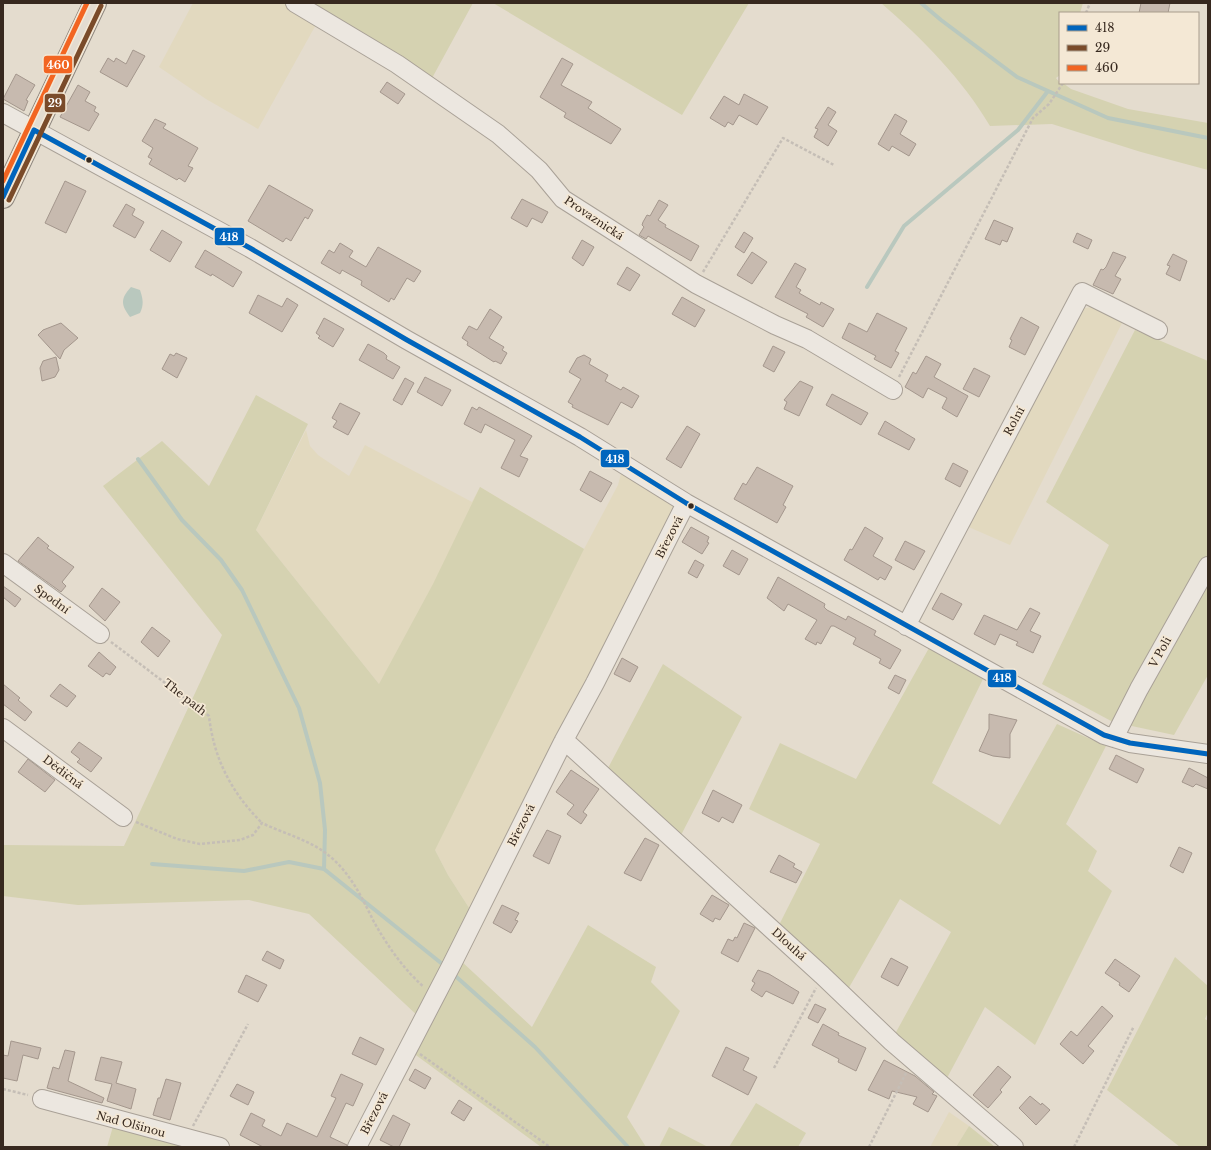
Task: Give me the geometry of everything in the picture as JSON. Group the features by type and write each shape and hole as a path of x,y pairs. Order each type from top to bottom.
{"main road":[{"path":"3,197 95,3"}],"street":[{"name":"Provaznická","path":"295,3 397,64 498,134 539,170 563,199 696,284 775,325 807,339 893,390"},
{"path":"3,113 250,248 407,340 580,437 686,503 1104,735 1130,743 1208,754"},
{"name":"Rolní","path":"906,626 1082,292 1158,330"},
{"name":"Březová","path":"357,1147 434,997 449,971 564,740 595,683 686,503"},
{"name":"Spodní","path":"3,563 100,634"},
{"name":"V Poli","path":"1114,738 1138,689 1208,566"},
{"name":"Dědičná","path":"3,728 122,817"},
{"name":"Dlouhá","path":"564,740 822,975 892,1042 1014,1147"},
{"name":"Nad Olšinou","path":"42,1099 220,1147"}],"path":[{"path":"893,390 1033,118 1048,104 1062,84"},
{"path":"696,284 783,138 834,165"},
{"name":"The path","path":"100,634 209,716 211,733 226,774 244,805 262,823"},
{"path":"122,817 177,839 200,844 240,840 253,835 262,823 316,847 332,858 358,889 375,923 398,959 412,977 434,997"},
{"path":"774,1068 822,975"},
{"path":"186,1139 248,1024"},
{"path":"1074,1147 1134,1026"},
{"path":"409,1046 550,1147"},
{"path":"868,1147 912,1060"},
{"path":"3,1090 42,1099"}],"shaded area":[{"path":"193,3 283,3 318,21 258,129 206,99 159,67"},
{"path":"312,3 473,3 431,80"},
{"path":"493,3 749,3 682,115"},
{"path":"881,3 1083,3 1080,12 1059,12 1059,76 1056,78 1059,84 1064,84 1071,89 1128,109 1208,123 1208,170 1141,152 1052,124 990,126 967,92 941,60"},
{"path":"131,287 140,290 143,305 140,313 130,317 123,305 123,299"},
{"path":"1091,307 1123,321 1010,545 964,525 1076,310"},
{"path":"1135,330 1208,361 1208,675 1174,735 1113,722 1042,684 1109,545 1046,502"},
{"path":"256,395 308,424 256,530 379,684 433,584 480,487 584,549 435,850 448,875 473,914 420,1018 309,914 249,900 78,905 3,896 3,845 124,846 222,635 103,486 162,441 209,486"},
{"path":"306,430 310,446 318,455 349,476 365,445 472,502 480,487 584,549 618,485 622,470 681,506 473,914 448,875 435,850 379,684 256,530"},
{"path":"929,648 983,679 932,783 1000,825 1057,724 1106,746 1066,824 1097,851 1088,871 1112,891 1035,1045 985,1007 947,1078 895,1034 951,932 900,899 847,991 778,927 820,844 749,809 780,743 856,779"},
{"path":"663,664 742,717 679,839 607,770"},
{"path":"588,925 656,967 651,982 680,1011 627,1117 646,1147 541,1147 409,1050 460,960 532,1027"},
{"path":"1175,957 1208,986 1208,1012 1205,1019 1208,1021 1208,1147 1180,1147 1107,1090"},
{"path":"756,1103 806,1133 798,1147 729,1147"},
{"path":"949,1112 969,1126 956,1147 930,1147"},
{"path":"114,1123 197,1147 107,1147"},
{"path":"969,1126 995,1147 956,1147"},
{"path":"669,1127 708,1147 659,1147"}],"building":[{"path":"1141,3 1170,3 1168,12 1139,12"},
{"path":"133,50 145,56 127,87 100,72 108,58 114,62 116,58 126,64"},
{"path":"562,58 573,64 561,85 592,102 588,108 621,129 611,144 564,117 566,113 540,97"},
{"path":"16,74 35,85 26,100 28,101 24,111 3,99"},
{"path":"387,82 405,94 398,104 380,92"},
{"path":"78,85 90,92 85,101 96,107 94,111 99,114 89,131 60,117"},
{"path":"744,94 768,107 757,125 739,115 733,125 728,122 725,127 710,118 724,96 739,105"},
{"path":"828,107 836,112 828,125 837,131 828,146 814,137 818,129 815,128"},
{"path":"895,114 907,121 900,134 916,144 909,156 892,146 889,151 878,144"},
{"path":"155,119 166,124 163,128 198,148 188,166 193,168 185,182 179,178 177,180 149,164 152,159 148,157 153,148 142,141"},
{"path":"65,181 86,191 66,233 45,223"},
{"path":"269,185 313,210 308,219 305,217 291,241 286,238 283,242 248,221"},
{"path":"522,199 548,212 542,223 532,218 527,227 511,218"},
{"path":"659,200 668,205 658,220 666,225 665,227 699,246 691,261 648,236 646,239 639,235 644,227 642,225 647,215 650,216"},
{"path":"126,204 135,209 132,215 144,222 135,238 113,226"},
{"path":"994,220 1013,228 1007,242 1002,240 1000,245 985,239"},
{"path":"162,230 182,242 170,262 150,250"},
{"path":"744,232 753,238 744,253 735,247"},
{"path":"1077,233 1092,240 1088,249 1073,242"},
{"path":"582,240 594,247 583,266 572,258"},
{"path":"340,243 353,251 349,257 366,267 378,247 421,271 414,282 407,278 394,300 391,298 389,302 361,285 362,281 342,270 340,274 321,263 329,250 334,253"},
{"path":"205,250 242,272 233,287 212,274 211,276 195,267"},
{"path":"752,252 767,262 752,284 737,275"},
{"path":"1113,252 1126,257 1115,276 1121,279 1113,294 1093,285 1101,269 1103,270 1106,267"},
{"path":"1173,254 1187,261 1180,281 1166,274 1170,266 1167,265"},
{"path":"795,263 806,269 796,287 801,290 799,293 820,305 821,302 834,309 823,327 806,317 808,314 775,297"},
{"path":"627,267 640,275 630,291 617,284"},
{"path":"258,295 282,307 287,298 298,305 282,332 249,313"},
{"path":"682,297 705,310 695,327 672,314"},
{"path":"490,309 502,317 489,338 504,347 502,350 507,353 501,364 495,361 494,362 467,345 468,342 462,338 469,326 477,330"},
{"path":"877,313 907,328 895,351 899,353 891,368 874,359 876,356 842,338 849,323 867,332"},
{"path":"1021,317 1039,327 1025,355 1009,347 1012,340 1010,339"},
{"path":"324,318 344,329 333,347 318,338 320,336 316,333"},
{"path":"61,323 78,338 64,350 60,359 38,335 43,330"},
{"path":"368,344 384,353 387,356 386,359 400,367 393,379 359,360"},
{"path":"773,346 785,352 774,372 763,366"},
{"path":"176,353 187,358 177,378 162,369 170,354 174,356"},
{"path":"584,355 591,359 589,364 608,375 605,381 621,390 623,387 639,396 632,408 621,402 608,425 572,407 573,405 568,402 581,379 569,372 577,358"},
{"path":"926,356 941,364 934,377 968,396 957,417 942,408 947,398 928,388 923,398 905,387 913,372 916,374"},
{"path":"56,357 59,370 55,377 42,381 40,368 43,361"},
{"path":"974,368 990,376 979,397 963,389"},
{"path":"425,377 451,390 442,406 417,392"},
{"path":"405,378 414,383 402,405 393,400"},
{"path":"800,381 813,387 799,416 784,409 787,402 784,400"},
{"path":"832,394 868,413 861,425 826,405"},
{"path":"340,403 360,413 348,435 333,427 337,421 332,418"},
{"path":"472,407 477,410 479,407 532,436 520,456 528,459 519,477 501,468 515,440 485,424 481,433 464,424"},
{"path":"885,421 915,439 909,450 878,434"},
{"path":"687,426 700,434 681,468 666,459"},
{"path":"953,463 968,471 960,487 945,479"},
{"path":"757,467 793,486 783,505 786,507 777,523 734,499 743,483 746,485"},
{"path":"590,471 612,483 601,502 580,490"},
{"path":"691,527 709,537 707,542 709,543 702,554 682,542"},
{"path":"865,527 883,538 873,556 892,567 885,580 880,577 878,580 844,560 850,549 852,550"},
{"path":"38,537 49,546 47,548 74,567 62,582 66,586 61,592 18,561"},
{"path":"905,541 925,551 914,570 895,560"},
{"path":"732,550 748,559 739,575 723,566"},
{"path":"695,560 704,565 697,578 688,573"},
{"path":"778,577 825,604 824,607 827,610 846,620 848,616 876,631 874,635 901,650 890,669 879,663 881,659 853,644 856,638 834,626 831,626 821,644 817,642 816,645 805,639 817,620 788,604 784,611 767,598"},
{"path":"3,586 21,599 15,607 3,597"},
{"path":"102,588 120,602 105,621 89,606"},
{"path":"941,593 962,604 953,620 932,609"},
{"path":"1030,608 1040,613 1030,631 1041,636 1033,653 1016,645 1018,642 1000,634 995,645 974,634 984,615 1017,630"},
{"path":"152,627 170,641 158,657 141,642"},
{"path":"99,652 116,667 110,675 106,673 103,677 88,666"},
{"path":"622,658 638,667 630,682 614,674"},
{"path":"895,675 906,680 899,694 888,688"},
{"path":"3,684 20,698 18,700 32,712 25,721 3,704"},
{"path":"60,684 76,696 67,707 50,696"},
{"path":"989,714 1017,720 1010,734 1010,758 993,756 979,751 989,729"},
{"path":"79,742 102,758 91,772 77,762 80,759 71,752"},
{"path":"1116,755 1144,769 1137,783 1109,769"},
{"path":"28,759 55,780 45,792 18,772"},
{"path":"1189,768 1208,778 1208,789 1196,784 1193,787 1182,782"},
{"path":"571,770 599,789 583,812 587,815 581,824 567,814 574,805 556,792"},
{"path":"713,790 742,805 733,823 722,817 719,822 702,813"},
{"path":"547,830 561,836 549,864 533,856"},
{"path":"645,838 659,845 641,881 624,873"},
{"path":"1179,847 1192,853 1183,873 1170,866"},
{"path":"779,855 795,864 793,867 802,872 796,883 770,872"},
{"path":"712,895 729,905 720,920 715,918 713,922 700,914"},
{"path":"502,905 519,913 515,920 518,921 511,933 493,923"},
{"path":"744,923 755,928 738,962 721,953 728,939 733,941 735,937 737,938"},
{"path":"267,951 284,960 280,969 262,960"},
{"path":"891,958 908,967 898,986 881,977"},
{"path":"1115,959 1140,976 1129,992 1119,985 1120,983 1105,973"},
{"path":"758,970 769,974 799,992 793,1004 766,991 762,997 751,990 755,983 752,981"},
{"path":"246,975 267,985 258,1002 238,992"},
{"path":"815,1004 826,1009 818,1023 808,1018"},
{"path":"1102,1006 1113,1016 1088,1046 1094,1051 1083,1064 1060,1044 1071,1031 1077,1036"},
{"path":"823,1024 839,1033 838,1035 866,1048 856,1071 838,1062 839,1059 812,1045"},
{"path":"360,1037 384,1049 376,1065 352,1054"},
{"path":"11,1041 41,1048 38,1059 23,1055 17,1081 3,1078 3,1055 8,1056"},
{"path":"726,1047 749,1058 743,1070 757,1077 748,1095 712,1076"},
{"path":"65,1050 75,1052 68,1081 104,1098 102,1103 47,1088 53,1067 59,1069"},
{"path":"101,1057 122,1062 116,1083 136,1089 131,1109 107,1101 112,1084 95,1080"},
{"path":"884,1060 915,1076 934,1092 932,1094 937,1096 928,1112 913,1104 917,1097 892,1091 889,1099 868,1090"},
{"path":"998,1066 1011,1077 1000,1090 1002,1092 988,1108 973,1095"},
{"path":"415,1069 431,1078 425,1089 409,1080"},
{"path":"341,1074 363,1084 353,1106 346,1103 330,1137 347,1145 347,1147 263,1147 240,1135 251,1113 265,1120 262,1126 281,1136 287,1123 317,1137 336,1098 331,1096"},
{"path":"166,1079 181,1083 170,1120 153,1115"},
{"path":"237,1084 254,1092 248,1105 230,1096"},
{"path":"1030,1096 1050,1110 1036,1125 1019,1108"},
{"path":"459,1100 472,1108 464,1121 451,1113"},
{"path":"393,1115 410,1124 399,1147 394,1147 380,1140"}],"waterway":[{"path":"921,3 941,20 1017,77 1108,118 1208,138"},
{"path":"867,287 904,226 1018,130 1048,91"},
{"path":"138,459 182,520 221,560 242,590 299,708 320,783 325,830 324,869 446,967"},
{"path":"152,864 244,871 289,862 324,869"},
{"path":"452,973 535,1047 628,1147"}],"transit line":[{"name":"460","path":"3,181 87,3"},
{"name":"29","path":"9,200 101,6"},
{"name":"418","path":"34,130 250,248 407,340 580,437 686,503 1104,735 1130,743 1208,754"},
{"name":"418","path":"3,197 34,130"}]}
